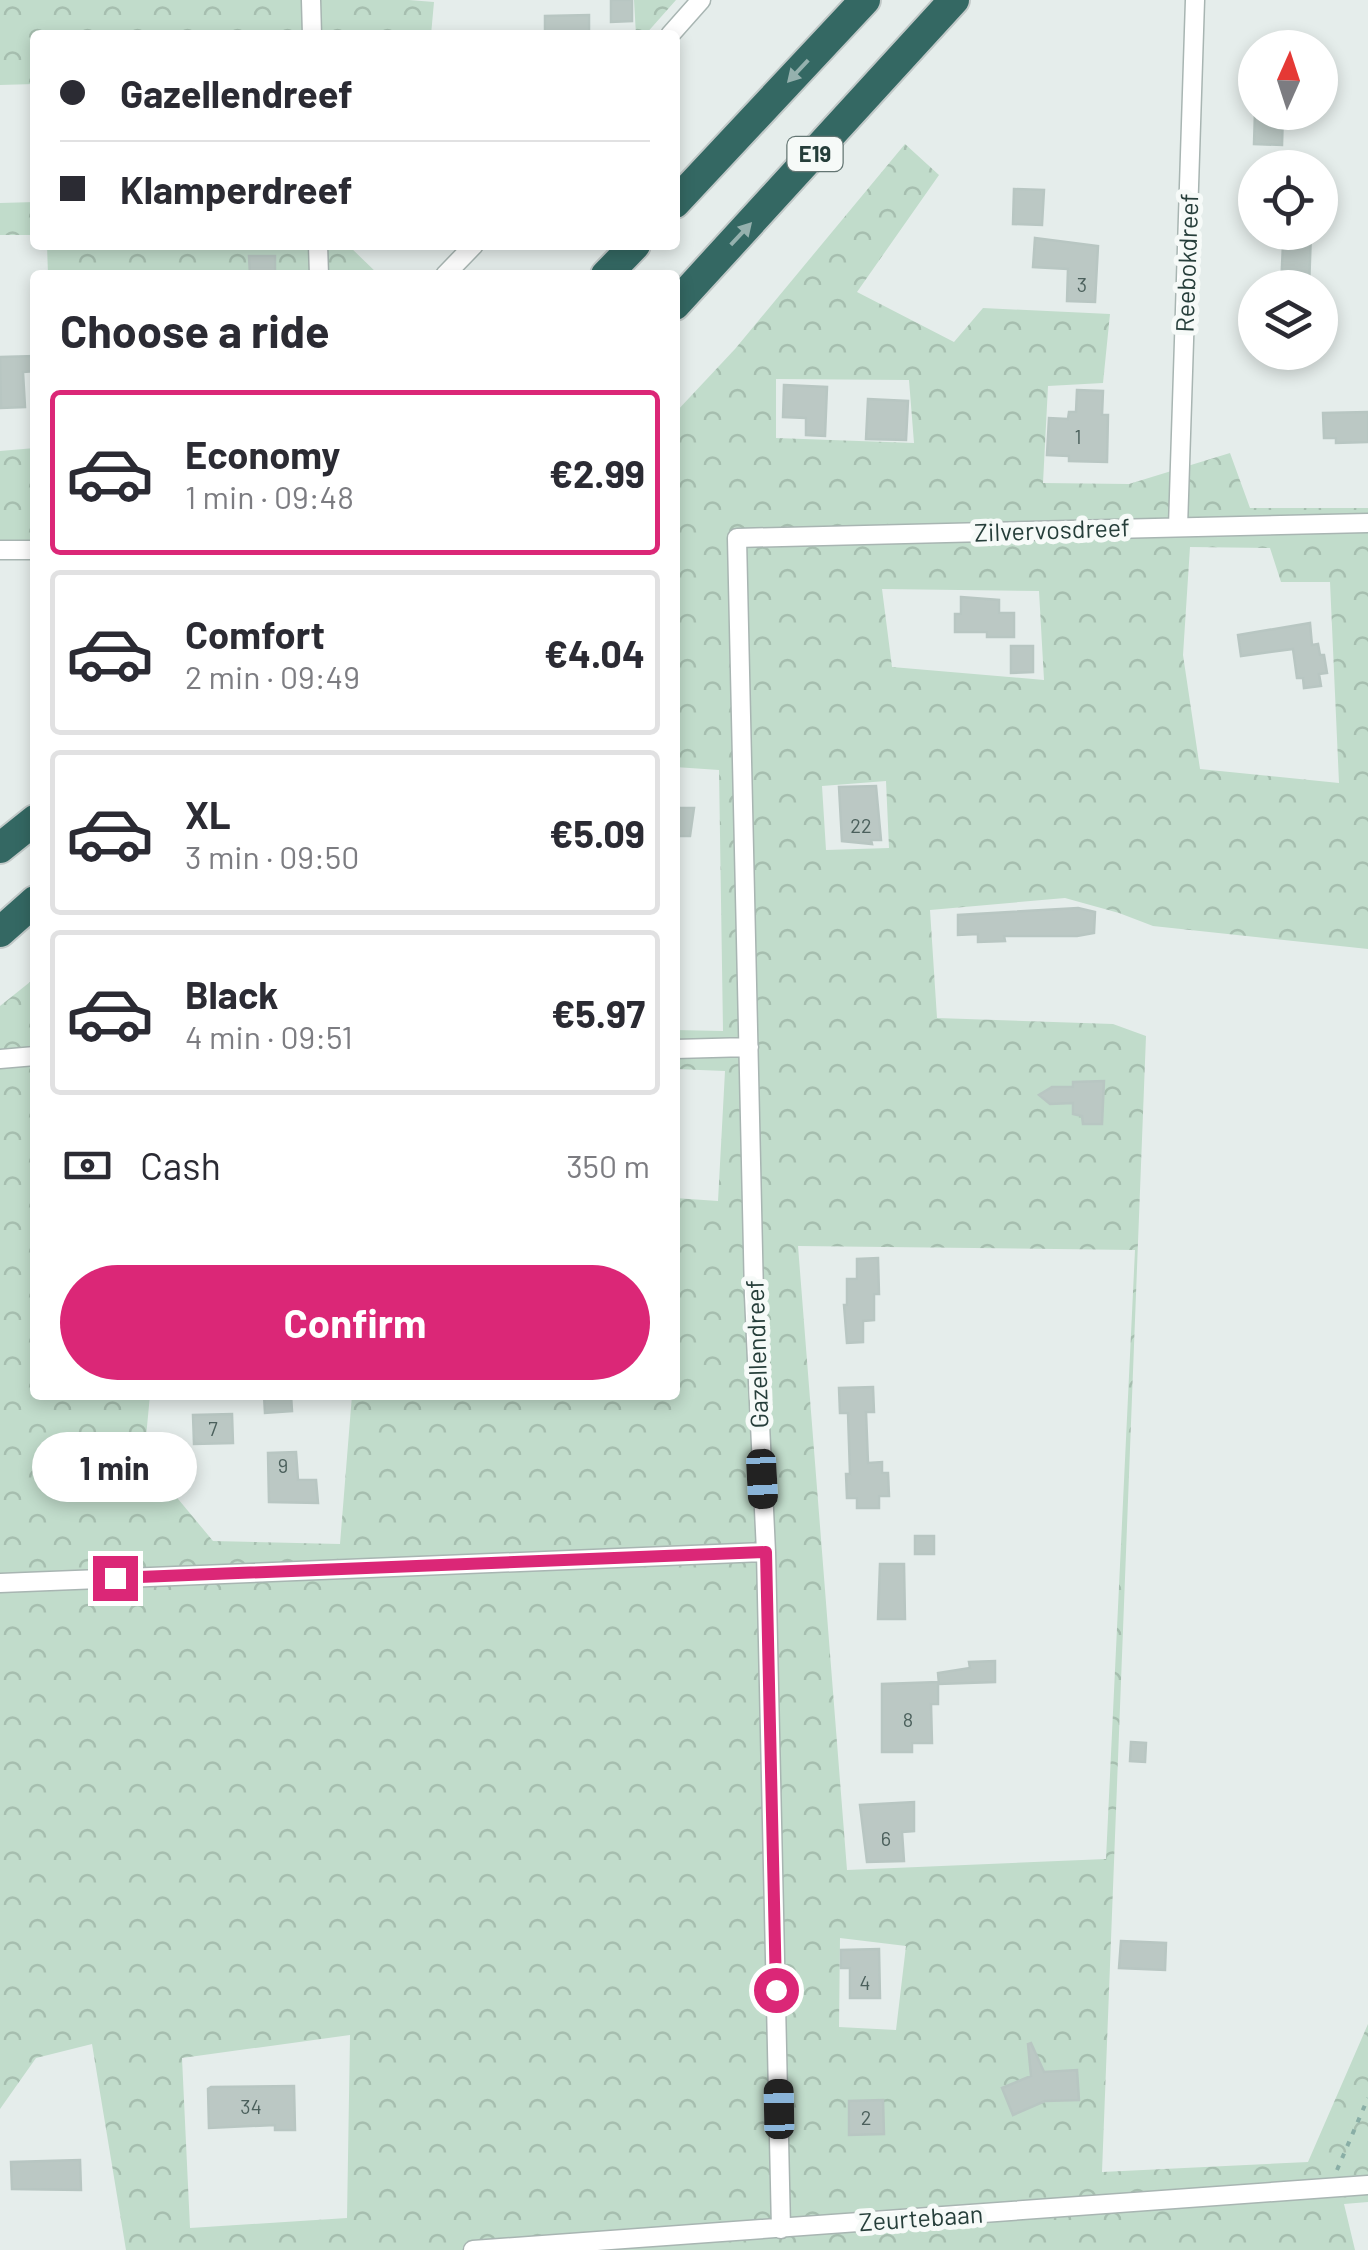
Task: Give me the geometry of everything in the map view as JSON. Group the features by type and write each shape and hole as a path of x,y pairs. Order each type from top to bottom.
{"highway":[{"name":"E19","path":"680,198 865,0"},
{"name":"E19","path":"680,300 954,0"},
{"path":"611,270 631,250"},
{"path":"0,848 30,824"},
{"path":"0,932 30,905"}],"street":[{"path":"311,0 312,30"},
{"path":"674,30 701,0"},
{"name":"Reebokdreef","path":"1178,527 1195,0"},
{"path":"450,270 469,250"},
{"name":"Zilvervosdreef","path":"737,538 1368,523"},
{"name":"Gazellendreef","path":"737,538 754,1296 766,1552 782,2229"},
{"path":"0,550 30,550"},
{"path":"680,1049 749,1047"},
{"path":"0,1059 30,1056"},
{"path":"0,1583 766,1552"},
{"name":"Zeurtebaan","path":"473,2250 1368,2185"}],"path":[{"path":"1330,2188 1368,2098"}],"green space":[{"path":"0,0 434,2 431,30 30,30 30,84 0,85"},
{"path":"634,0 676,0 649,30 636,30"},
{"path":"905,144 939,175 857,292 954,342 983,308 1110,314 1103,383 1048,386 1043,483 1129,484 1230,453 1250,508 1368,508 1368,949 1153,926 1065,898 930,910 937,1018 1113,1024 1146,1036 1102,2172 1308,2162 1368,2024 1368,2202 1344,2204 1355,2250 126,2250 92,2044 36,2058 0,2109 0,1006 30,982 30,1400 150,1400 144,1458 213,1541 340,1544 352,1400 680,1400 680,1198 718,1201 725,1071 680,1069 680,1030 723,1031 719,770 680,767 680,408 735,349","holes":["776,379 909,380 914,443 776,438","1190,547 1270,548 1281,582 1330,582 1339,783 1200,769 1183,655","882,589 1039,591 1044,680 892,667","886,781 889,848 826,850 822,786","798,1246 1135,1250 1106,1859 847,1870","840,1938 906,1946 896,2030 839,2027","350,2035 347,2218 190,2228 182,2058"]},
{"path":"30,202 30,235 0,235 0,203"},
{"path":"47,250 353,250 374,270 48,270"},
{"path":"30,448 30,549 0,549 0,451"}],"building":[{"path":"611,0 632,0 632,21 611,22"},
{"path":"589,15 589,30 545,30 545,16"},
{"path":"1254,130 1282,130 1282,145 1254,144"},
{"path":"1014,189 1044,190 1042,225 1013,224"},
{"path":"1035,238 1098,246 1095,302 1067,301 1068,269 1033,267"},
{"path":"1283,250 1310,250 1310,270 1282,270"},
{"path":"249,256 275,256 275,270 250,270"},
{"path":"30,356 30,371 23,372 25,407 1,408 0,357"},
{"path":"784,385 827,387 825,436 806,435 806,418 783,417"},
{"path":"1077,390 1103,391 1102,415 1108,415 1107,462 1069,461 1069,456 1047,455 1049,418 1068,419 1069,412 1076,412"},
{"path":"868,399 908,401 906,440 866,439"},
{"path":"1368,412 1368,442 1336,443 1336,438 1324,438 1323,413"},
{"path":"961,597 999,600 999,613 1014,613 1014,637 955,632 955,614 961,614"},
{"path":"1310,623 1312,645 1318,644 1320,655 1324,655 1327,673 1319,674 1321,686 1304,688 1303,678 1297,678 1293,649 1241,656 1238,635"},
{"path":"1011,646 1033,646 1033,672 1011,673"},
{"path":"876,786 881,840 871,840 872,844 842,841 839,787"},
{"path":"680,808 694,808 690,836 680,836"},
{"path":"1078,908 1095,912 1094,933 1004,936 1005,941 978,942 978,934 958,935 958,915"},
{"path":"1104,1081 1102,1124 1083,1124 1082,1116 1073,1114 1073,1103 1050,1104 1039,1095 1052,1087 1073,1087 1073,1082"},
{"path":"878,1258 879,1294 874,1294 874,1320 863,1321 863,1342 847,1343 847,1279 857,1279 857,1259"},
{"path":"873,1387 874,1412 866,1412 868,1463 882,1462 882,1473 888,1473 889,1496 879,1496 879,1508 857,1508 857,1498 847,1498 848,1413 840,1413 839,1388"},
{"path":"264,1400 291,1400 292,1411 265,1413"},
{"path":"232,1414 233,1443 194,1444 193,1415"},
{"path":"296,1452 298,1480 316,1480 318,1503 269,1502 268,1453"},
{"path":"915,1536 934,1536 934,1554 915,1554"},
{"path":"880,1564 904,1564 905,1619 878,1619"},
{"path":"995,1661 995,1682 939,1684 938,1673 970,1668 969,1662"},
{"path":"938,1682 938,1704 931,1704 932,1743 912,1743 912,1752 882,1752 882,1684"},
{"path":"1131,1742 1146,1743 1145,1762 1130,1761"},
{"path":"914,1802 914,1831 902,1832 904,1861 867,1862 860,1805"},
{"path":"1121,1941 1166,1943 1165,1970 1119,1968"},
{"path":"879,1949 880,1998 850,1998 850,1968 841,1968 841,1950"},
{"path":"1031,2043 1044,2072 1077,2070 1079,2100 1045,2101 1013,2115 1002,2088 1031,2076"},
{"path":"294,2086 295,2130 275,2130 275,2125 209,2128 211,2087"},
{"path":"883,2100 884,2134 849,2135 849,2101"},
{"path":"80,2160 81,2190 12,2189 11,2162"}],"route":[{"path":"115,1578 766,1552 776,1990"}]}
